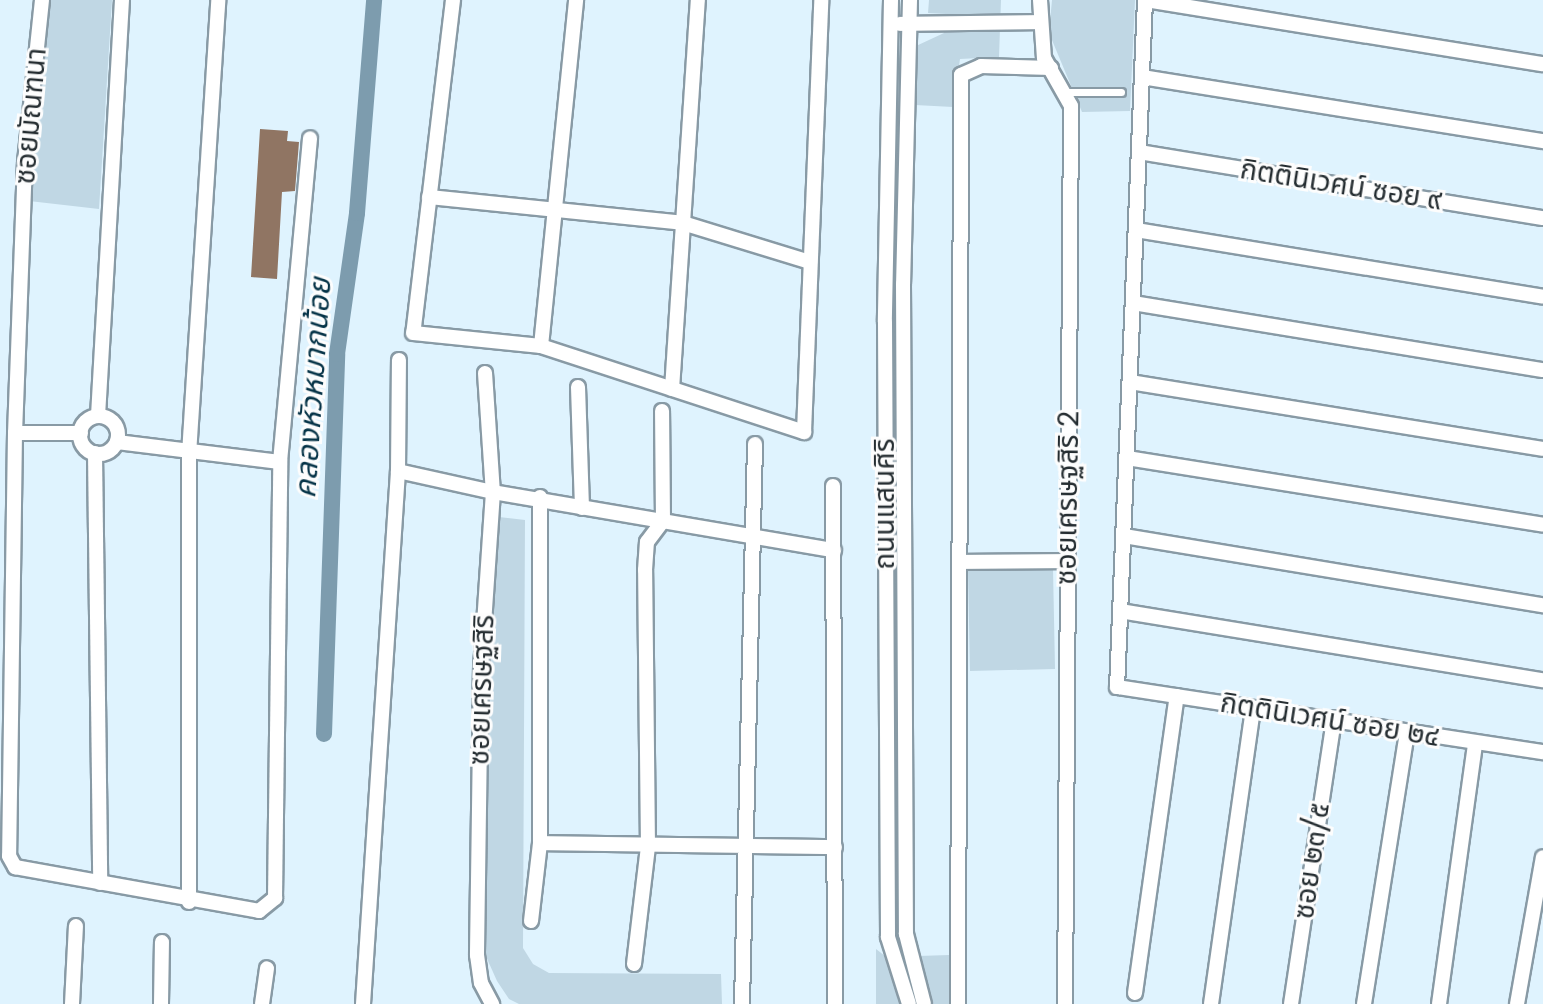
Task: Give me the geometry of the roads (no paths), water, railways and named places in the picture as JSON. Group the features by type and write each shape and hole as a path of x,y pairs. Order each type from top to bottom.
{"street":[{"name":"ซอยมัณฑนา","path":"42,0 25,161 15,433 9,856 15,867 100,883"},
{"path":"98,416 122,0"},
{"path":"189,902 189,454 218,0"},
{"path":"453,0 413,333 541,346 804,432 821,0"},
{"path":"541,346 576,0"},
{"path":"672,389 698,0"},
{"name":"ถนนแสนศิริ","path":"891,0 885,326 888,937 909,1004"},
{"name":"ถนนแสนศิริ","path":"910,0 903,327 905,884 906,934 924,1004"},
{"name":"ซอยเศรษฐสิริ 2","path":"1040,0 1039,22 1044,58 1071,106 1065,1004"},
{"path":"1543,64 1146,0 1120,611 1543,680"},
{"path":"890,23 1039,22"},
{"path":"958,1004 961,75 981,66 1051,68"},
{"path":"1142,77 1543,141"},
{"path":"95,453 100,883 189,902 259,911 275,898 280,462 310,138"},
{"name":"กิตตินิเวศน์ ซอย ๙","path":"1139,152 1543,218"},
{"path":"886,188 905,188"},
{"path":"429,197 683,223 810,262"},
{"path":"1136,230 1543,297"},
{"path":"1133,303 1543,370"},
{"path":"885,326 903,327"},
{"path":"363,1004 398,471 399,360"},
{"name":"ซอยเศรษฐสิริ","path":"485,373 493,492 481,666 477,946 481,983 492,1004"},
{"path":"1130,382 1543,449"},
{"path":"578,387 582,508"},
{"path":"634,964 648,847 645,570 647,542 663,521 662,411"},
{"path":"98,416 86,422 81,433 83,445 95,453 109,451 117,442"},
{"path":"98,416 114,424 117,442"},
{"path":"15,433 81,433"},
{"path":"117,442 189,454 280,462"},
{"path":"742,1004 755,444"},
{"path":"1127,458 1543,525"},
{"path":"398,471 493,492 540,497 582,508 834,550"},
{"path":"833,486 835,1004"},
{"path":"531,921 540,843 540,497"},
{"path":"1124,536 1543,605"},
{"path":"960,562 1067,561"},
{"path":"886,610 904,610"},
{"name":"กิตตินิเวศน์ ซอย ๒๔","path":"1120,611 1117,687 1543,752"},
{"path":"1135,993 1177,696"},
{"path":"1211,1004 1253,708"},
{"name":"ซอย ๒๓/๕","path":"1291,1004 1334,718"},
{"path":"1364,1004 1407,732"},
{"path":"1439,1004 1475,743"},
{"path":"540,843 648,847 835,847"},
{"path":"1517,1004 1543,857"},
{"path":"888,883 905,884"},
{"path":"72,1004 76,926"},
{"path":"161,1004 162,942"},
{"path":"262,1004 267,968"}],"lane":[{"path":"1064,92 1121,92"}],"waterway":[{"name":"คลองหัวหมากน้อย","path":"324,734 337,354 357,213 374,0"}]}
